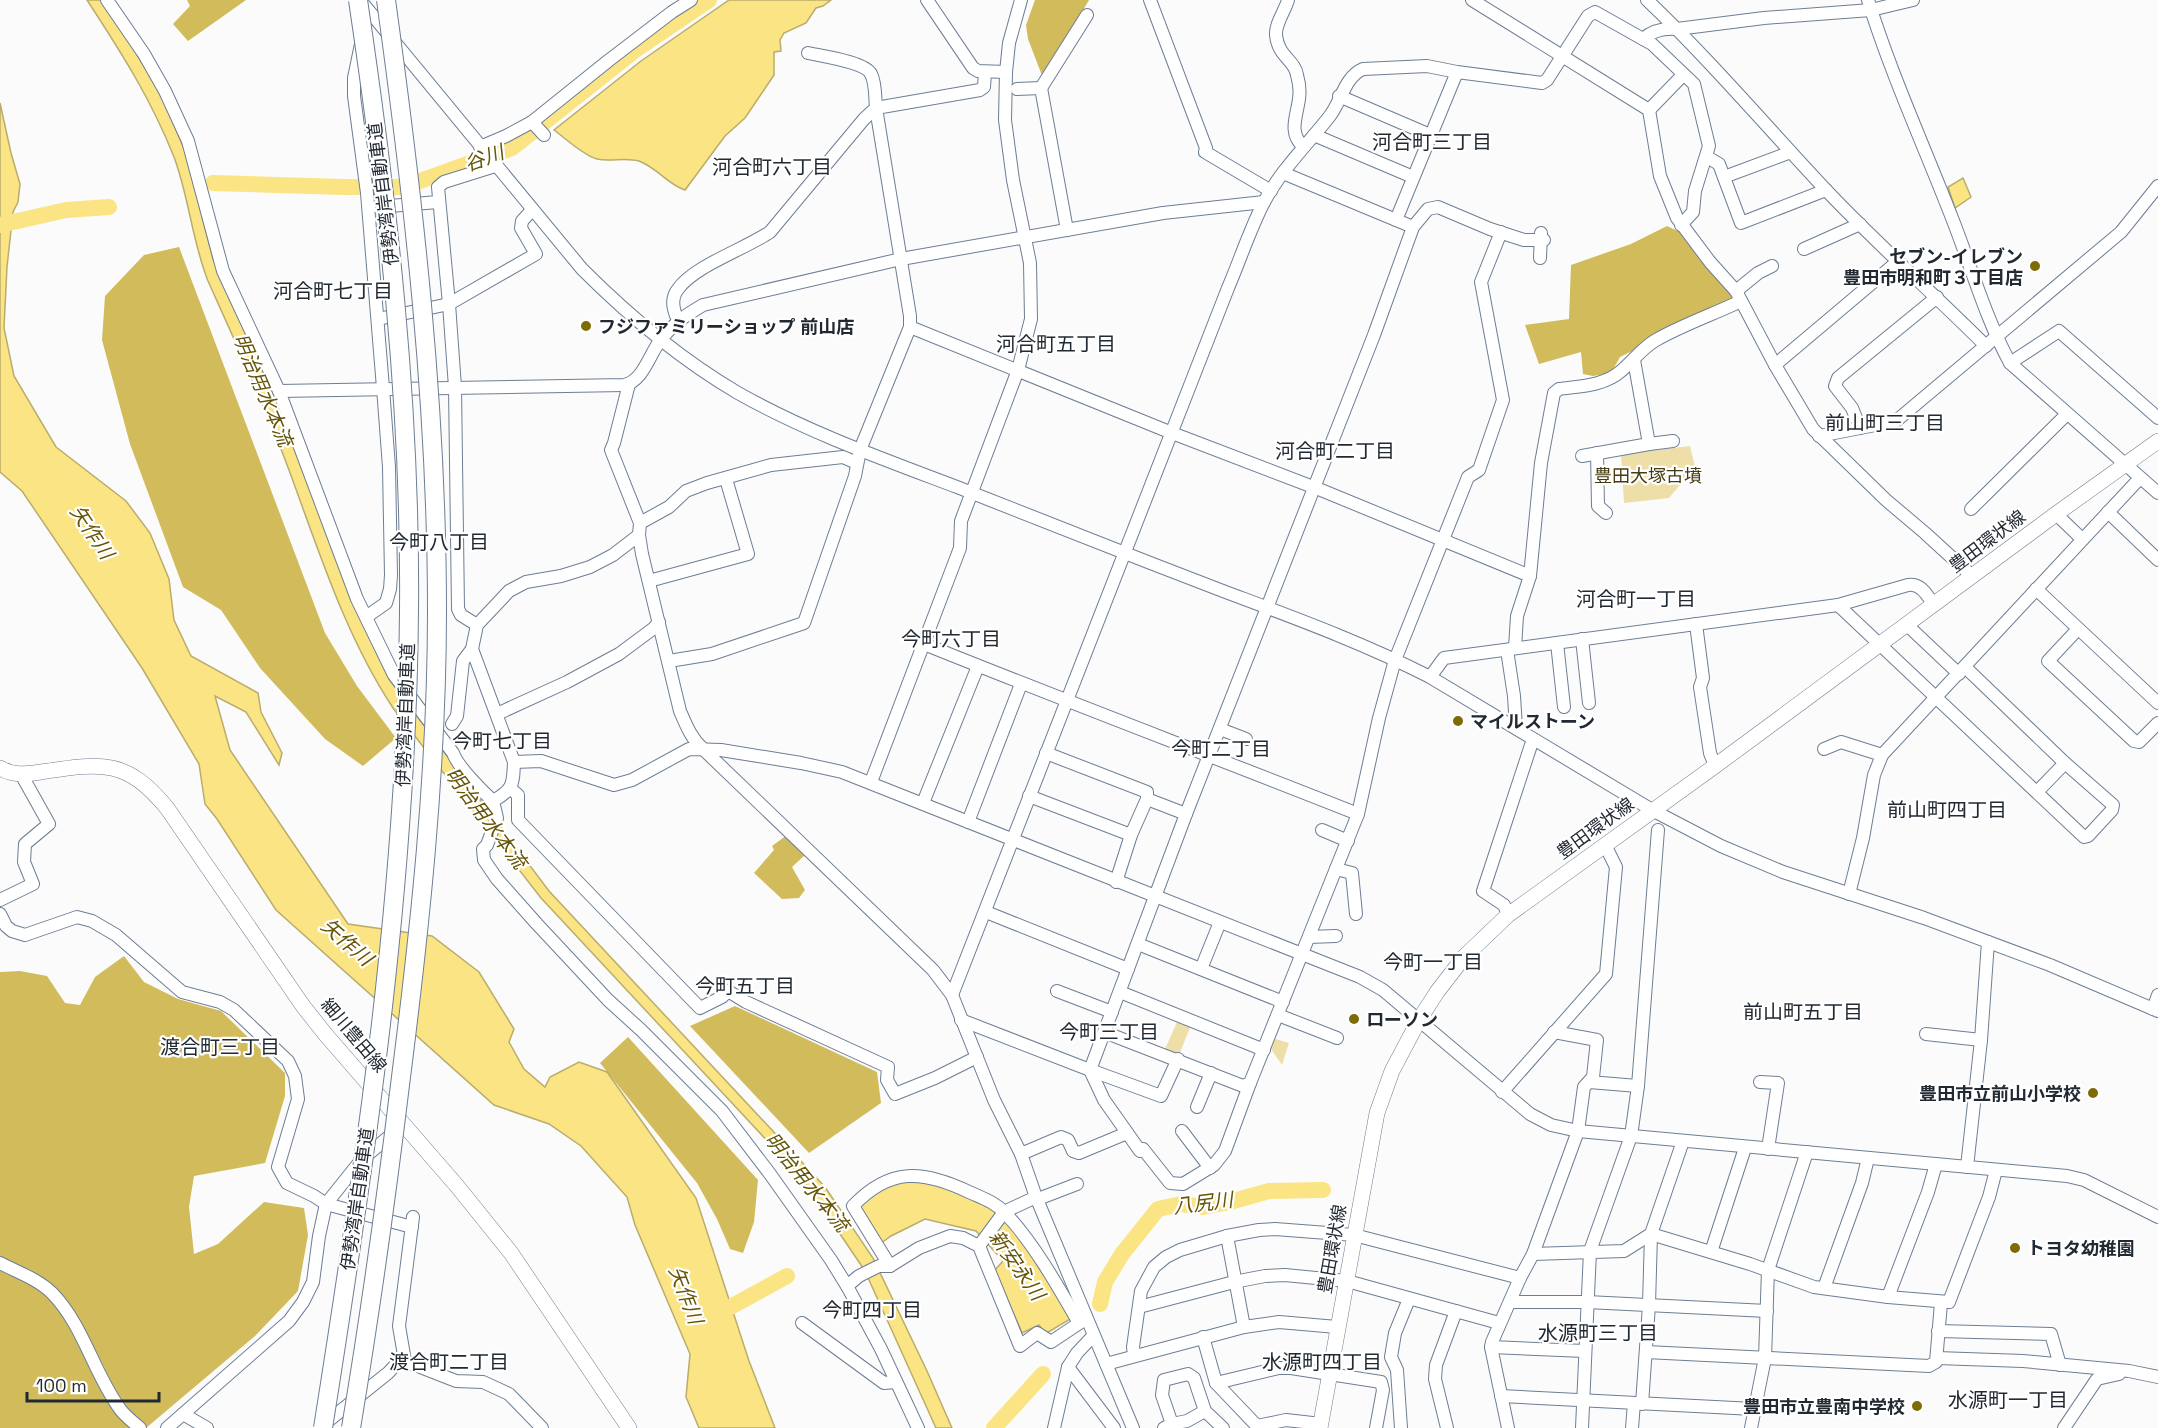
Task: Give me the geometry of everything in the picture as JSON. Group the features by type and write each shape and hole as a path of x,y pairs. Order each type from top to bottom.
{"highway":[{"name":"伊勢湾岸自動車道","path":"351,1428 389,1177 420,913 432,772 437,614 434,467 426,338 411,187 386,0"},
{"name":"伊勢湾岸自動車道","path":"321,1428 334,1362 361,1175 392,921 404,769 409,621 407,482 399,338 365,2"}],"main road":[{"name":"豊田環状線","path":"1321,1426 1377,1113 1392,1071 1419,1020 1464,957 1508,915 1715,766 2055,513 2158,441"},
{"name":"細川豊田線","path":"0,768 14,774 21,774 84,765 105,766 124,772 150,788 167,808 303,1006 511,1253 578,1348 629,1428"}],"street":[{"path":"107,0 144,54 165,91 188,141 223,271 279,391 357,599 394,675 456,760 493,801 497,818 483,849 484,860 497,879 608,1000 641,1029 722,1111 793,1204 847,1286 881,1349 918,1428"},
{"path":"480,147 533,123 608,61 691,0"},
{"path":"927,0 973,68 985,72 1006,72"},
{"path":"871,782 960,548 961,521 1018,370 1031,319 1030,263 1007,148 1006,72 1009,43 1021,0"},
{"path":"1150,0 1206,148 1205,152 1271,191"},
{"path":"1288,0 1276,29 1276,35 1280,52 1297,72 1299,98 1295,115 1295,136 1303,146"},
{"path":"1472,0 1649,110 1660,176 1681,225 1738,296 1775,365 1819,436 1886,500 1925,532 1972,576"},
{"path":"1647,0 1677,28 1826,190 1897,262 1937,297 1986,346"},
{"path":"1643,39 1649,33 1666,28 1913,0"},
{"path":"365,2 354,78 357,125 367,193 389,466 390,589 386,603 366,616"},
{"path":"365,2 480,147 582,269 660,340 712,377 754,402 860,450 1266,607 1395,660 1430,677 1652,810 1752,860 1988,942 2156,1010 2158,995"},
{"path":"1869,5 1982,294 1996,337 2010,363 2158,493"},
{"path":"952,995 1264,202 1303,146 1331,115 1339,96 1358,72 1363,69 1427,66 1542,83 1547,80 1588,16 1595,12 1652,44 1694,84 1709,146 1695,191 1693,212 1681,225"},
{"path":"1067,230 1041,88 1087,15"},
{"path":"669,661 712,654 804,623 855,476 860,450 910,327 871,75 856,64 808,53"},
{"path":"678,320 672,304 678,289 699,271 754,243 770,232 864,119 876,108 980,90 984,87 985,72"},
{"path":"1396,220 1457,72"},
{"path":"1649,110 1683,75"},
{"path":"1017,89 1041,88"},
{"path":"1339,96 1430,135"},
{"path":"533,123 544,135"},
{"path":"1314,135 1413,177"},
{"path":"1724,177 1791,152"},
{"path":"1707,157 1719,164 1735,225 1826,190"},
{"path":"477,625 461,615 458,609 455,387 438,187 444,182 495,165"},
{"path":"1283,173 1413,227"},
{"path":"1819,436 1896,421 2121,232 2158,186"},
{"path":"368,208 438,202"},
{"path":"1083,1320 1021,1154 952,995 933,970 693,740 680,711 658,622 639,529 611,450 629,384 639,376 660,340 678,320 703,305 901,259 1162,213 1264,202"},
{"path":"1501,232 1481,282 1503,400 1479,470 1468,477 1395,660 1379,718 1358,814 1225,1151 1210,1168 1183,1184 1170,1183 1143,1149 1140,1151 1127,1133 1104,1100 1090,1070 1154,896 1398,271 1413,227 1428,209 1438,207 1524,240 1542,237 1540,258"},
{"path":"378,319 449,304 536,254 521,228 522,221 532,210"},
{"path":"1804,249 1860,224"},
{"path":"1775,365 1897,262"},
{"path":"1516,728 1511,649 1517,616 1530,576 1541,463 1554,393 1559,389 1596,384 1612,378 1634,360 1639,352 1657,339 1738,296 1758,273 1772,266"},
{"path":"1860,428 1852,408 1835,386 1838,378 1937,297"},
{"path":"910,327 1172,433 1314,487 1530,576"},
{"path":"2010,363 2059,331 2158,418"},
{"path":"1634,360 1649,444"},
{"path":"279,391 629,384"},
{"path":"1971,509 2067,414"},
{"path":"1582,456 1672,441"},
{"path":"1597,453 1598,506 1606,513"},
{"path":"452,724 457,716 463,661 472,649 477,625 509,591 526,582 561,576 590,567 613,555 639,529 686,491 707,483 771,465 843,457 857,463"},
{"path":"1849,894 1869,812 1874,775 1882,755 2140,478"},
{"path":"649,581 748,554 726,479"},
{"path":"2108,512 2158,560"},
{"path":"2055,513 2082,539"},
{"path":"1430,677 1444,658 1838,604 1915,584 1934,605"},
{"path":"2036,589 2158,703"},
{"path":"1838,604 2084,837 2088,837 2112,810 2113,805 1962,670 1906,624"},
{"path":"497,714 567,682 619,654 654,628 658,622"},
{"path":"1696,624 1703,678 1700,687 1710,753 1715,766"},
{"path":"2078,629 2048,661 2134,741 2139,742 2158,723"},
{"path":"1582,639 1589,703"},
{"path":"1557,643 1564,707"},
{"path":"924,644 1021,684 1358,814"},
{"path":"472,649 514,762 510,789 493,801"},
{"path":"923,803 978,666"},
{"path":"968,822 1021,684"},
{"path":"1220,729 1246,739"},
{"path":"1508,915 1504,905 1483,891 1533,738"},
{"path":"1824,749 1841,742 1882,755"},
{"path":"514,762 541,761 614,785 632,780 689,749 721,750 842,772 1360,977 1383,990 1530,1114 1551,1125 1578,1131 1745,1148 2067,1176 2084,1180 2158,1217"},
{"path":"1046,753 1147,792 1116,882"},
{"path":"2037,792 2065,763"},
{"path":"0,900 33,884 24,862 25,844 49,824 21,774"},
{"path":"510,789 518,795 518,820 700,1008 722,998 728,991 746,1002 888,1067 887,1080 895,1094 935,1078 977,1057"},
{"path":"1029,796 1131,836"},
{"path":"1146,799 1186,814"},
{"path":"1322,830 1348,841"},
{"path":"1582,1428 1590,1251 1631,1136 1638,1086 1658,830"},
{"path":"1502,1092 1606,974 1616,867 1605,845"},
{"path":"1336,868 1353,873 1356,914"},
{"path":"986,912 1128,969"},
{"path":"0,914 12,932 25,935 76,916 92,921 116,934 182,992 220,1002 234,1010 288,1061 296,1076 298,1099 278,1167 286,1183 326,1204 412,1222 399,1326 405,1361 456,1381 483,1382 509,1394 542,1428"},
{"path":"1201,969 1220,922"},
{"path":"1309,937 1336,936"},
{"path":"1967,1167 1988,942"},
{"path":"1138,944 1283,1002"},
{"path":"1057,991 1112,1012"},
{"path":"1120,992 1264,1050"},
{"path":"1278,1015 1337,1038"},
{"path":"961,1020 1161,1096 1178,1059"},
{"path":"1104,1032 1243,1086 1250,1083"},
{"path":"1508,1428 1491,1347 1499,1323 1533,1254 1578,1131 1584,1087 1593,1077 1597,1040 1554,1032"},
{"path":"1926,1034 1980,1040"},
{"path":"1197,1107 1211,1073"},
{"path":"1589,1082 1638,1086"},
{"path":"1760,1082 1778,1083 1768,1149"},
{"path":"167,1428 289,1321 303,1302 313,1282 326,1204 362,1159 404,1124"},
{"path":"1182,1131 1210,1168"},
{"path":"1021,1154 1061,1137 1068,1140 1073,1151 1079,1154 1127,1133"},
{"path":"1632,1428 1646,1352 1651,1234 1683,1141"},
{"path":"1711,1252 1745,1148"},
{"path":"1751,1428 1766,1358 1768,1270 1807,1152"},
{"path":"1824,1288 1862,1182 1868,1158"},
{"path":"1888,1297 1933,1178 1936,1164"},
{"path":"1533,1254 1624,1251 1651,1234 1768,1270 1814,1287 1948,1302 1989,1197 1996,1170"},
{"path":"885,1266 852,1206 864,1193 889,1179 913,1175 944,1180 995,1204 1017,1226 1093,1336 1132,1428"},
{"path":"979,1246 1004,1212 1077,1185"},
{"path":"1134,1355 1133,1347 1139,1307 1146,1281 1155,1267 1166,1257 1180,1250 1227,1236 1275,1229 1354,1235 1520,1278"},
{"path":"847,1286 859,1276 950,1236 963,1238 979,1246 1020,1346 1037,1333 1050,1342 1083,1320"},
{"path":"1227,1236 1244,1327"},
{"path":"0,1263 37,1281 52,1293 77,1325 105,1384 121,1411 140,1428"},
{"path":"1139,1307 1234,1282 1285,1275 1347,1281 1499,1323"},
{"path":"1401,1428 1396,1370 1391,1357 1395,1333 1409,1299"},
{"path":"1510,1302 1587,1302 1767,1311"},
{"path":"1646,1352 1929,1366 1936,1362 1937,1358 1941,1303"},
{"path":"1447,1428 1436,1379 1436,1365 1456,1311"},
{"path":"1106,1364 1244,1327 1279,1322 1337,1327"},
{"path":"802,1323 884,1383 896,1382"},
{"path":"1938,1331 2051,1334 2060,1365"},
{"path":"1054,1428 1068,1367 1093,1336"},
{"path":"1203,1337 1216,1383 1257,1426 1286,1420 1321,1426"},
{"path":"1491,1347 1585,1352"},
{"path":"321,1428 404,1356"},
{"path":"1937,1358 2023,1361 2129,1371 2158,1377"},
{"path":"1068,1367 1114,1428"},
{"path":"1216,1383 1279,1368 1305,1369 1381,1382 1383,1390 1376,1428"},
{"path":"2064,1428 2097,1379 2129,1371"},
{"path":"1205,1410 1187,1420 1168,1426 1162,1395 1164,1380 1188,1374 1194,1378 1205,1410 1223,1428"},
{"path":"1501,1396 1754,1410"},
{"path":"183,1414 207,1428"}],"green space":[{"name":"豊田大塚古墳","path":"1690,446 1696,471 1685,479 1669,498 1624,503 1621,454"},
{"path":"1178,1020 1191,1025 1179,1055 1165,1049"},
{"path":"1272,1038 1289,1043 1282,1065 1269,1046"}],"shaded area":[{"path":"187,0 246,0 188,41 173,24 190,6"},
{"path":"1035,0 1089,0 1043,78 1028,39 1026,25"},
{"path":"1667,226 1680,232 1736,291 1734,301 1620,357 1611,373 1593,376 1583,374 1581,352 1539,364 1525,325 1569,319 1571,265 1631,244"},
{"path":"179,247 325,633 357,686 396,738 363,766 325,739 260,668 221,610 183,587 130,444 102,340 105,296 144,255"},
{"path":"787,835 806,854 792,867 805,890 799,898 782,899 754,873 774,850 772,846"},
{"path":"124,956 144,982 178,999 221,1011 285,1073 285,1096 265,1163 194,1176 189,1207 194,1254 218,1244 264,1202 304,1208 308,1235 298,1291 255,1336 146,1428 0,1428 0,972 20,971 47,976 65,1003 80,1005 95,977"},
{"path":"735,1006 877,1072 881,1103 809,1153 690,1026"},
{"path":"628,1037 758,1180 754,1222 743,1253 730,1249 697,1183 600,1063"}],"water":[{"name":"明治用水本流","path":"87,0 103,0 160,92 185,151 219,275 276,400 356,610 389,679 549,891 825,1187 873,1258 952,1428 936,1428 861,1265 799,1175 541,898 393,708 376,680 346,620 277,439 208,281 174,157 135,76"},
{"path":"729,0 831,0 816,8 806,23 784,33 780,40 781,51 774,52 774,75 745,118 725,136 685,190 639,161 602,160 592,157 554,130 641,61"},
{"name":"矢作川","path":"0,103 20,184 18,202 13,212 4,328 14,376 56,447 126,501 150,533 169,579 174,620 191,656 258,693 261,712 282,753 279,765 246,712 215,696 230,750 348,924 432,936 479,972 514,1029 509,1042 524,1069 545,1087 550,1077 579,1062 607,1072 696,1198 749,1361 775,1428 699,1428 686,1397 690,1354 635,1225 627,1197 581,1146 549,1124 494,1105 276,910 205,804 199,764 142,668 22,491 0,472"},
{"path":"1963,178 1971,197 1955,208 1948,187"},
{"path":"915,1180 952,1185 991,1208 1022,1241 1072,1318 1045,1334 1039,1325 1022,1333 995,1270 1003,1261 976,1231 925,1219 880,1244 859,1205 887,1185"}],"waterway":[{"name":"谷川","path":"213,183 403,187 512,148 638,48 709,0"},
{"name":"谷川","path":"0,225 66,210 109,207"},
{"name":"八尻川","path":"1100,1304 1105,1282 1122,1254 1158,1209 1181,1204 1203,1207 1269,1191 1323,1190"},
{"name":"新安永川","path":"714,1316 787,1276"},
{"name":"八尻川","path":"994,1428 1043,1374"}],"place":[{"name":"セブン-イレブン 豊田市明和町３丁目店","path":"2035,266"},
{"name":"フジファミリーショップ 前山店","path":"586,326"},
{"name":"マイルストーン","path":"1458,721"},
{"name":"ローソン","path":"1354,1019"},
{"name":"豊田市立前山小学校","path":"2093,1093"},
{"name":"トヨタ幼稚園","path":"2015,1248"},
{"name":"豊田市立豊南中学校","path":"1917,1406"}],"district":[{"name":"河合町三丁目","path":"1432,142"},
{"name":"河合町六丁目","path":"772,167"},
{"name":"河合町七丁目","path":"333,291"},
{"name":"河合町五丁目","path":"1056,344"},
{"name":"前山町三丁目","path":"1885,423"},
{"name":"河合町二丁目","path":"1335,451"},
{"name":"今町八丁目","path":"439,542"},
{"name":"河合町一丁目","path":"1636,599"},
{"name":"今町六丁目","path":"951,639"},
{"name":"今町七丁目","path":"502,741"},
{"name":"今町二丁目","path":"1221,749"},
{"name":"前山町四丁目","path":"1947,810"},
{"name":"今町一丁目","path":"1433,962"},
{"name":"今町五丁目","path":"745,986"},
{"name":"前山町五丁目","path":"1803,1012"},
{"name":"今町三丁目","path":"1109,1032"},
{"name":"渡合町三丁目","path":"220,1047"},
{"name":"今町四丁目","path":"872,1310"},
{"name":"水源町三丁目","path":"1598,1333"},
{"name":"渡合町二丁目","path":"449,1362"},
{"name":"水源町四丁目","path":"1322,1362"},
{"name":"水源町一丁目","path":"2008,1400"}]}
